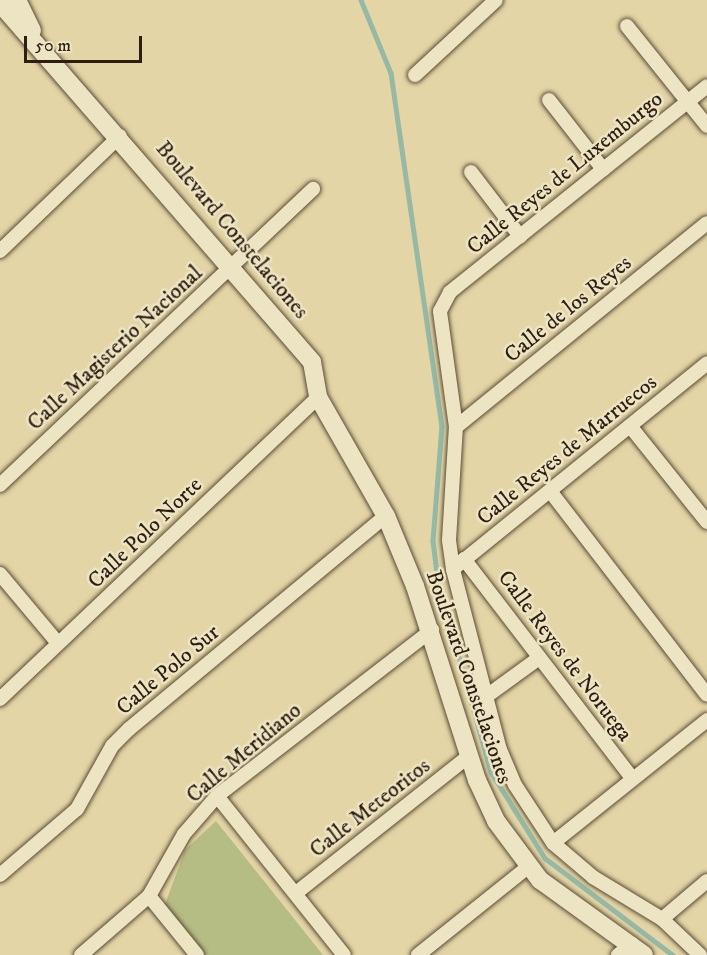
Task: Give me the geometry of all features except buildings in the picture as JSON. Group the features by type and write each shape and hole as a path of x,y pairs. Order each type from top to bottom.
{"street":[{"path":"415,75 496,0"},
{"name":"Boulevard Constelaciones","path":"13,8 34,36 312,362 318,397 386,516 432,630 469,756 496,821 528,867 631,951"},
{"path":"627,26 707,126"},
{"name":"Calle Reyes de Luxemburgo","path":"450,292 707,86"},
{"path":"549,100 603,169"},
{"path":"0,251 120,136"},
{"path":"471,172 520,236"},
{"name":"Calle Magisterio Nacional","path":"0,485 313,189"},
{"name":"Calle de los Reyes","path":"456,427 707,223"},
{"name":"Boulevard Constelaciones","path":"450,292 440,311 456,427 449,540 453,569 484,698 515,785 553,843 593,877 662,919 700,955"},
{"name":"Calle Reyes de Marruecos","path":"453,569 707,363"},
{"name":"Calle Polo Norte","path":"0,699 318,397"},
{"path":"630,426 707,522"},
{"path":"549,491 707,695"},
{"name":"Calle Polo Sur","path":"0,875 77,809 112,746 129,729 386,516"},
{"name":"Calle Reyes de Noruega","path":"464,559 632,778"},
{"path":"0,574 58,643"},
{"name":"Calle Meridiano","path":"81,955 149,896 184,834 217,796 432,630"},
{"path":"484,698 540,658"},
{"path":"553,843 707,720"},
{"name":"Calle Meteoritos","path":"296,893 469,756"},
{"path":"217,796 344,955"},
{"path":"418,955 528,867"},
{"path":"662,919 707,882"},
{"path":"149,896 197,955"}],"green space":[{"path":"216,821 323,955 204,955 164,907 185,850"}],"waterway":[{"path":"361,0 391,73 442,426 433,541 438,581 491,772 545,858 673,955"}]}
